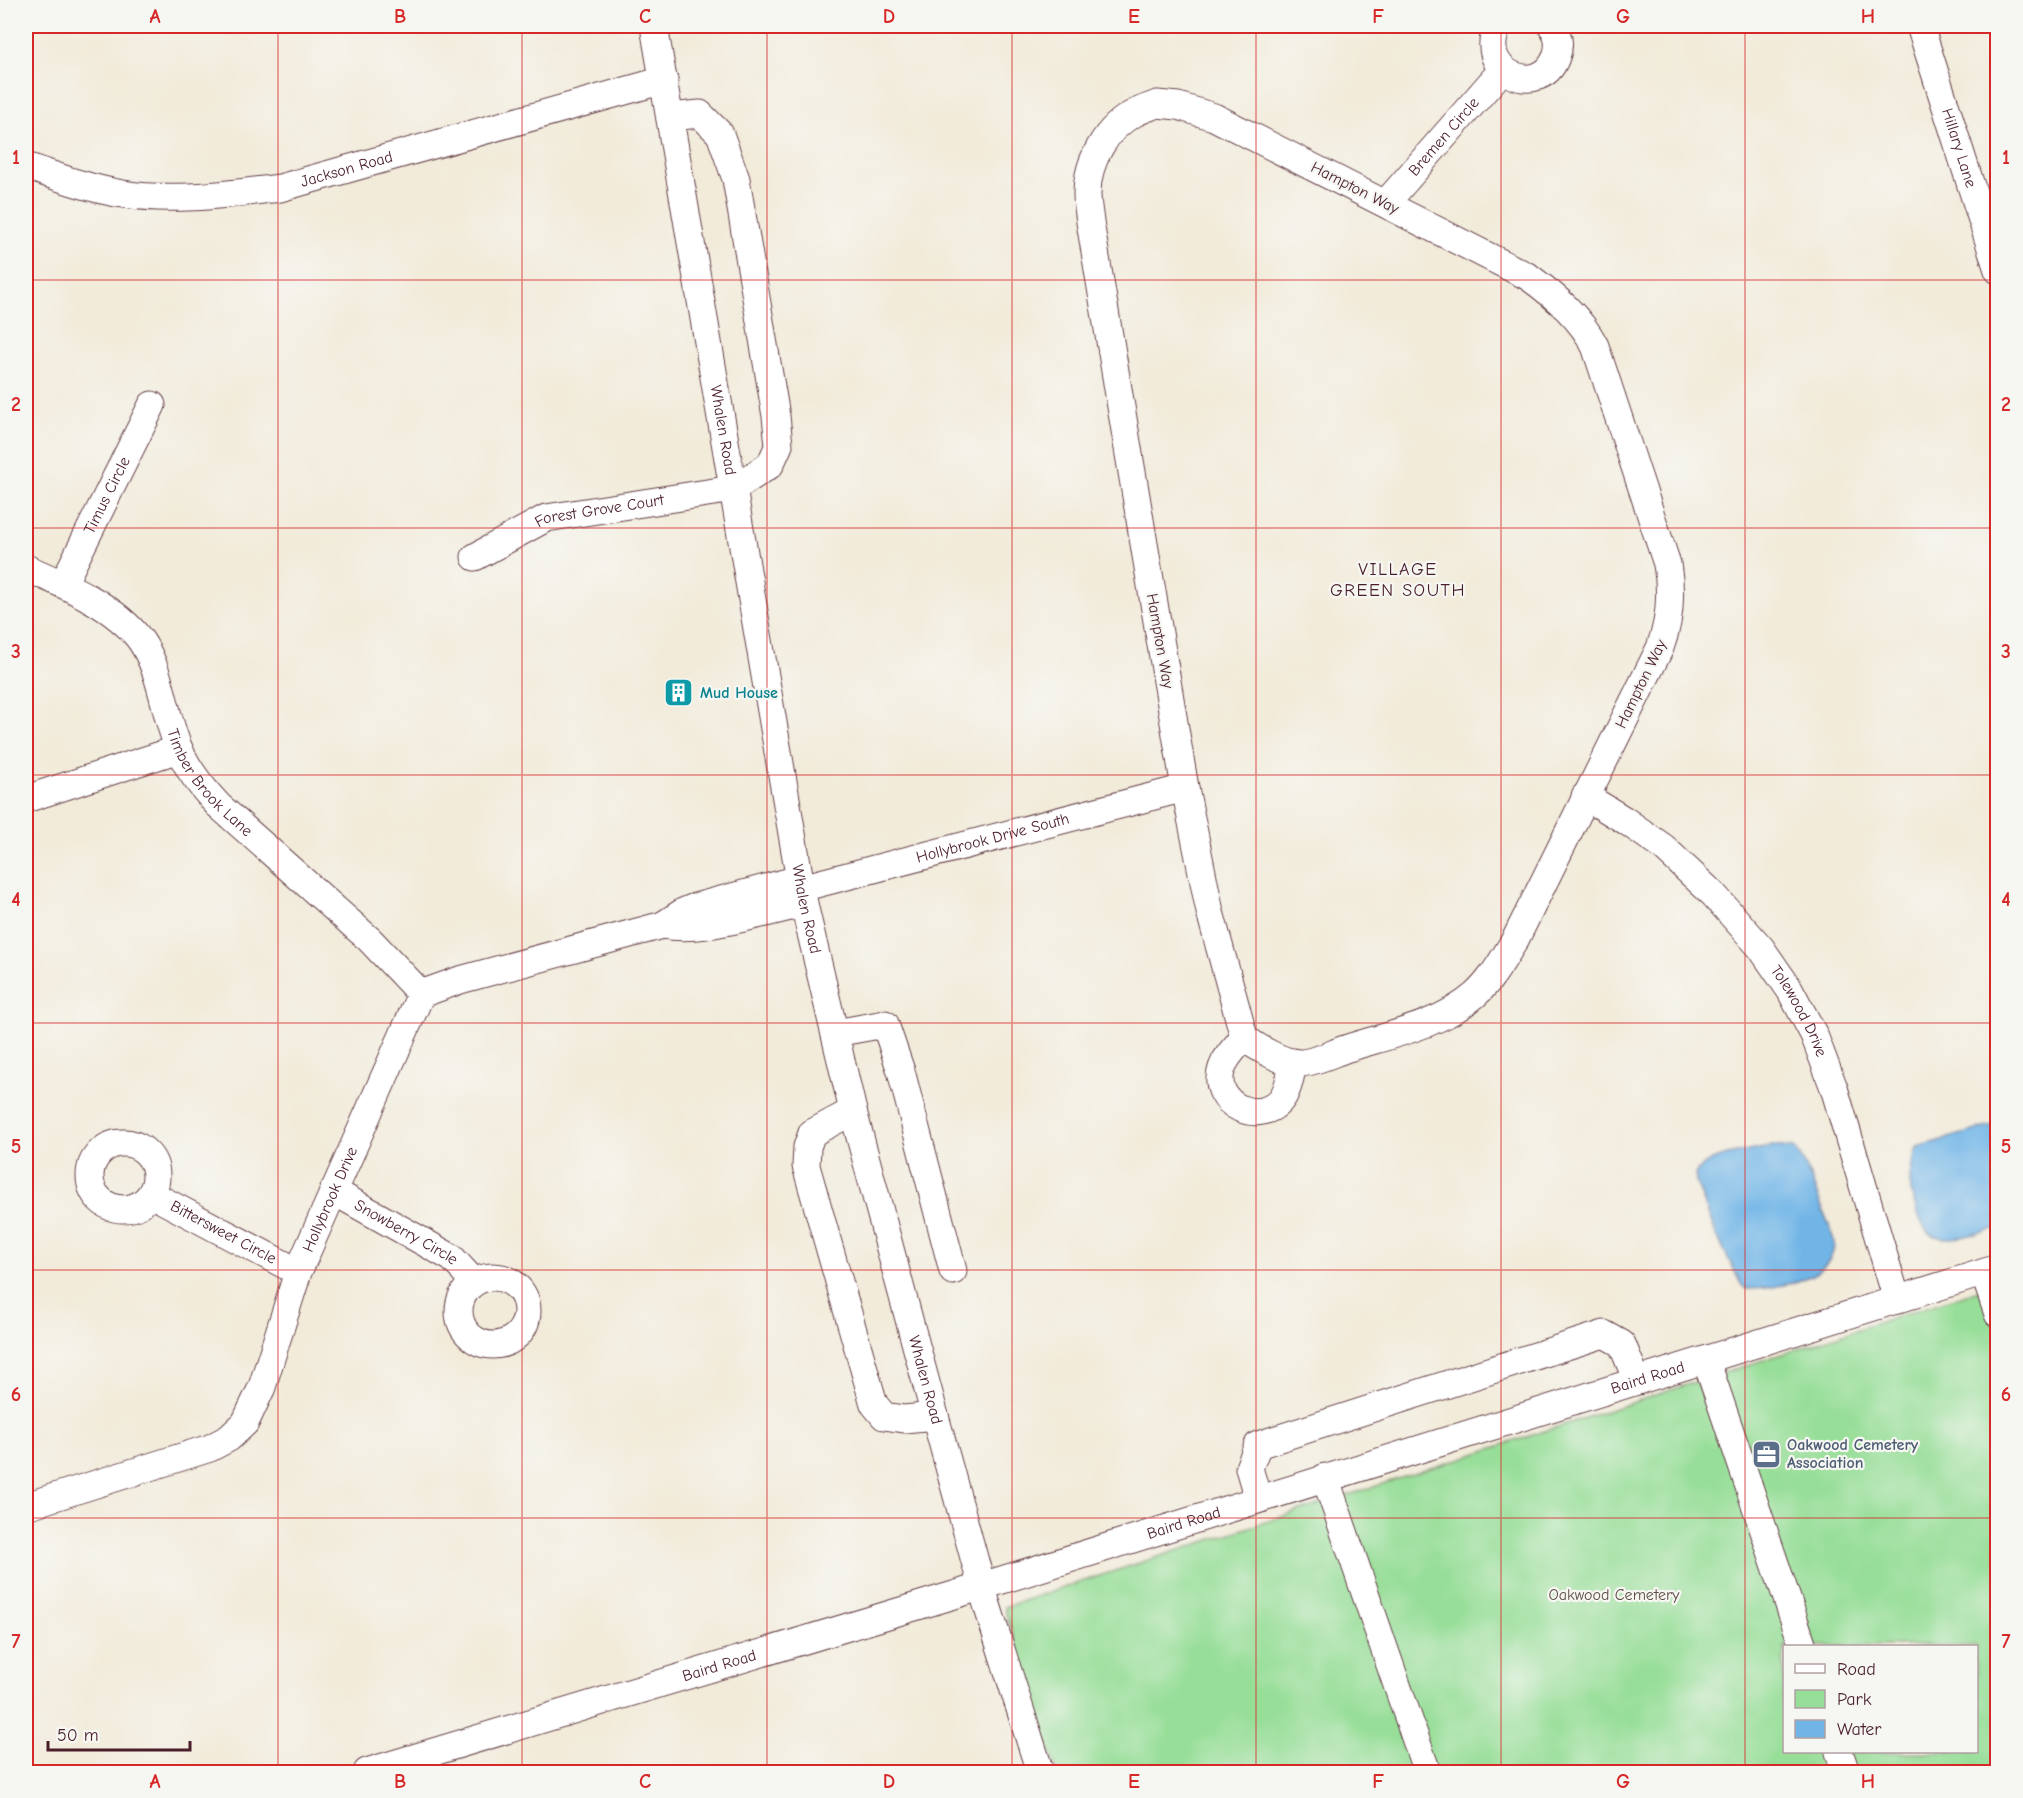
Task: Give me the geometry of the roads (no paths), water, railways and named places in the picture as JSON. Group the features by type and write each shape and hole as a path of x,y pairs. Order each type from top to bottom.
{"street":[{"name":"Whalen Road","path":"654,26 801,890 853,1111 935,1416 982,1587 1040,1773"},
{"path":"1498,26 1492,45 1493,56 1503,69 1517,77 1528,78 1539,75 1555,61 1558,39 1552,26"},
{"name":"Hillary Lane","path":"1920,26 1998,270"},
{"name":"Bremen Circle","path":"1386,203 1503,69"},
{"name":"Jackson Road","path":"26,166 88,186 123,194 157,197 242,193 280,188 664,80"},
{"name":"Hampton Way","path":"1244,1037 1210,912 1185,788 1087,193 1092,164 1102,142 1116,126 1134,113 1157,105 1178,106 1214,117 1529,277 1554,296 1590,336 1599,357 1667,564 1670,607 1666,631 1660,648 1515,940 1494,974 1476,994 1455,1010 1427,1023 1308,1061 1293,1062"},
{"path":"670,117 700,114 720,134 736,178 771,382 779,445 770,465 733,489"},
{"name":"Timus Circle","path":"63,584 152,405"},
{"name":"Forest Grove Court","path":"475,557 546,518 733,489"},
{"name":"Timber Brook Lane","path":"26,568 63,584 125,623 141,642 153,664 179,749 198,783 218,805 370,940 421,994"},
{"path":"26,799 179,749"},
{"name":"Hollybrook Drive South","path":"801,890 1185,788"},
{"name":"Tolewood Drive","path":"1586,796 1663,848 1714,896 1761,948 1790,990 1814,1035 1834,1088 1897,1300"},
{"path":"421,994 460,980 663,925 675,928 696,927 801,890"},
{"name":"Hollybrook Drive","path":"26,1506 210,1448 229,1438 245,1423 262,1387 298,1272 421,994"},
{"path":"835,1033 885,1024 901,1071 953,1271"},
{"path":"1244,1037 1251,1044 1293,1062 1287,1089 1275,1106 1255,1113 1236,1107 1223,1091 1220,1080 1222,1069 1226,1059 1244,1037"},
{"path":"853,1111 812,1133 807,1147 806,1166 874,1404 884,1416 904,1419 935,1416"},
{"name":"Snowberry Circle","path":"333,1191 452,1258 474,1282"},
{"name":"Bittersweet Circle","path":"151,1194 298,1272"},
{"path":"1991,1271 1998,1314"},
{"name":"Baird Road","path":"367,1773 982,1587 1326,1477 1991,1271"},
{"path":"1258,1499 1249,1468 1258,1444 1604,1334 1622,1344 1637,1381"},
{"path":"1706,1360 1802,1645"},
{"path":"1326,1477 1427,1773"},
{"path":"1839,1753 1846,1773"}],"water":[{"path":"1997,1124 1997,1228 1956,1238 1932,1235 1920,1219 1910,1185 1917,1147"},
{"path":"1772,1146 1794,1148 1799,1154 1812,1180 1831,1230 1834,1245 1831,1257 1812,1275 1785,1285 1746,1289 1741,1284 1716,1234 1695,1174 1701,1167 1719,1157"}],"place":[{"name":"Mud House","path":"679,693"},
{"name":"Oakwood Cemetery Association","path":"1766,1454"}],"district":[{"name":"VILLAGE GREEN SOUTH","path":"1398,579"}],"park label":[{"name":"Oakwood Cemetery","path":"1614,1595"}]}
